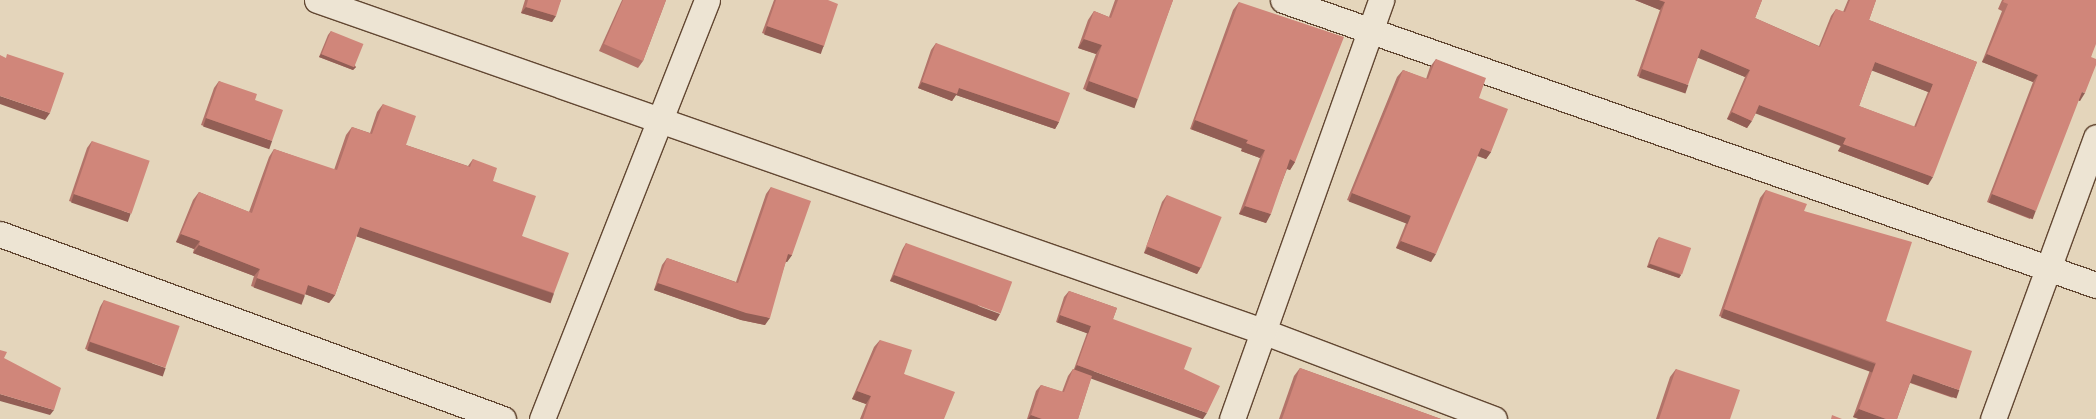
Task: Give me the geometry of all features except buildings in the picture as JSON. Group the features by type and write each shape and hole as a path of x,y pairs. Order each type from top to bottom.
{"street":[{"path":"317,0 1265,332 1494,419"},
{"path":"542,419 707,0"},
{"path":"1283,0 2096,285"},
{"path":"1232,419 1265,332 1381,0"},
{"path":"1993,419 2096,137"},
{"path":"0,234 503,419"}]}
